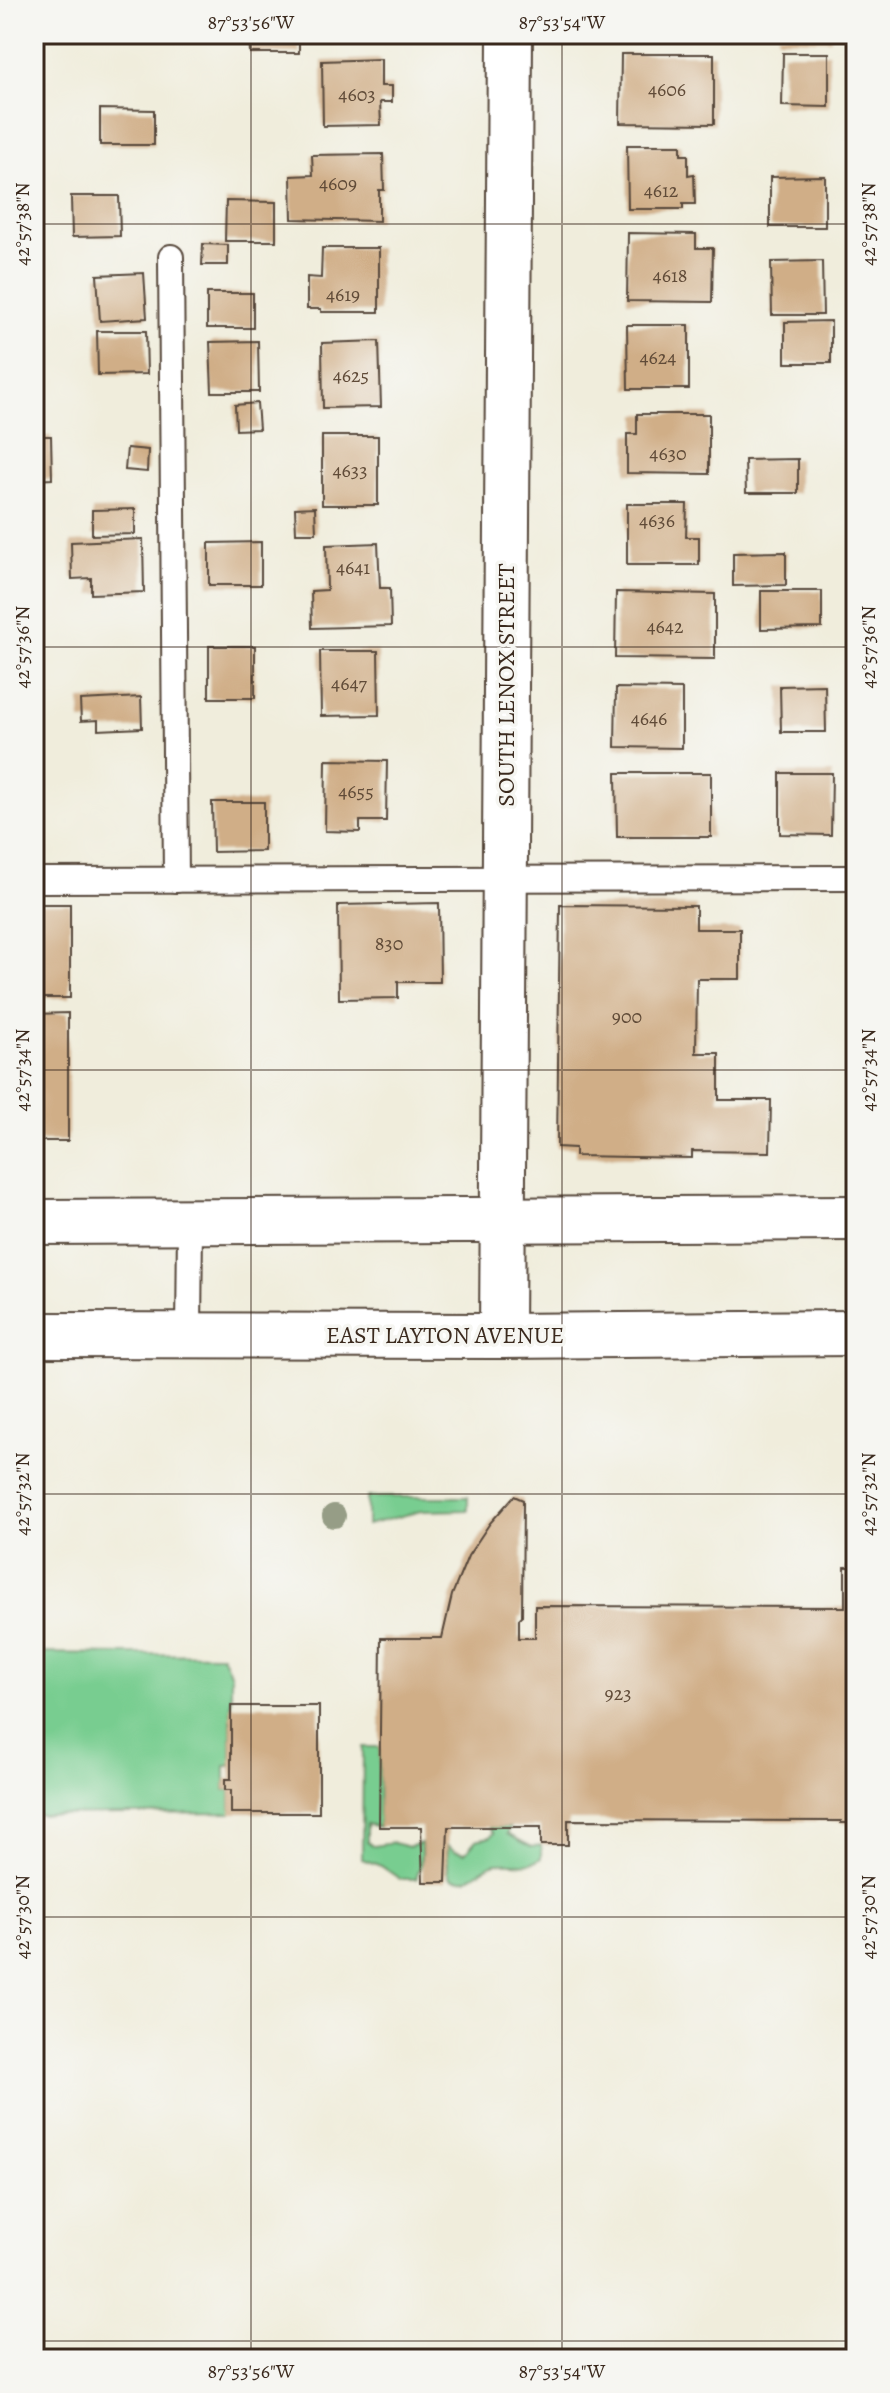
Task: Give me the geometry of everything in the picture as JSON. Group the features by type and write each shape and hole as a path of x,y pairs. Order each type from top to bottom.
{"main road":[{"name":"SOUTH LENOX STREET","path":"502,1336 510,34"},
{"path":"34,1222 856,1218"},
{"name":"EAST LAYTON AVENUE","path":"34,1335 856,1333"}],"lane":[{"path":"171,257 176,880"},
{"path":"34,880 856,878"},
{"path":"189,1335 190,1222"}],"green space":[{"path":"367,1497 468,1497 468,1510 421,1511 367,1525"},
{"path":"34,1653 222,1655 231,1675 231,1766 225,1766 225,1790 231,1790 231,1813 34,1815"},
{"path":"363,1747 380,1747 379,1827 367,1824 367,1842 373,1846 393,1843 409,1847 421,1843 421,1865 416,1879 400,1879 381,1866 362,1859"},
{"path":"490,1827 511,1827 507,1834 532,1847 541,1845 541,1858 526,1863 497,1863 465,1879 451,1878 448,1846 465,1853 476,1840 494,1833"}],"building":[{"path":"249,34 299,34 299,53 250,53"},
{"path":"638,34 678,34 678,37 638,37"},
{"path":"778,34 831,34 831,40 778,39"},
{"path":"783,53 829,53 829,107 782,106"},
{"path":"621,54 714,54 714,124 620,123"},
{"path":"381,59 381,86 392,86 392,102 380,102 381,125 323,126 322,61"},
{"path":"100,109 154,110 154,145 100,145"},
{"path":"627,145 681,145 681,155 688,155 688,175 694,174 695,204 683,204 683,209 628,209"},
{"path":"383,154 384,190 379,190 379,221 292,219 291,176 313,175 312,155"},
{"path":"825,176 825,227 770,227 770,177"},
{"path":"71,196 119,196 120,236 72,237"},
{"path":"226,201 276,202 276,241 225,241"},
{"path":"628,233 696,234 696,248 713,248 712,302 627,301"},
{"path":"203,244 228,245 228,265 202,265"},
{"path":"322,248 379,248 379,312 321,312 321,309 307,309 307,277 321,278"},
{"path":"822,261 823,315 772,315 771,262"},
{"path":"144,273 147,318 100,321 97,275"},
{"path":"207,293 253,293 253,328 207,328"},
{"path":"831,321 831,363 785,363 785,322"},
{"path":"627,325 689,325 689,389 628,389"},
{"path":"97,331 146,331 147,374 98,375"},
{"path":"258,341 259,392 212,392 210,342"},
{"path":"379,341 381,407 323,408 322,343"},
{"path":"257,403 259,429 236,430 235,405"},
{"path":"637,414 709,414 709,474 627,473 627,434 637,434"},
{"path":"34,436 51,436 52,479 34,480"},
{"path":"322,436 378,436 378,505 322,505"},
{"path":"127,448 148,450 147,472 125,470"},
{"path":"798,459 798,493 746,493 745,460"},
{"path":"627,504 687,504 686,537 699,537 699,565 627,565"},
{"path":"315,507 316,533 296,533 295,508"},
{"path":"135,509 135,534 92,535 92,510"},
{"path":"143,539 144,592 91,594 91,578 72,579 71,542"},
{"path":"261,542 261,585 209,585 209,543"},
{"path":"378,543 380,588 390,588 391,626 312,628 311,591 327,590 326,545"},
{"path":"786,552 786,585 733,586 733,553"},
{"path":"761,591 822,591 822,628 761,629"},
{"path":"616,592 715,594 715,659 615,658"},
{"path":"209,646 255,646 255,698 209,698"},
{"path":"320,651 378,651 379,715 321,716"},
{"path":"825,685 826,732 781,732 780,686"},
{"path":"616,688 682,689 682,748 615,747"},
{"path":"141,697 142,728 98,730 98,720 81,721 80,700"},
{"path":"34,757 37,757 38,813 34,813"},
{"path":"326,760 387,761 386,821 360,821 360,832 325,831"},
{"path":"616,773 711,773 711,837 617,837"},
{"path":"780,773 832,773 831,835 780,834"},
{"path":"212,802 264,802 264,851 213,852"},
{"path":"439,903 440,982 398,982 398,998 339,999 338,905"},
{"path":"34,904 70,904 70,998 34,998"},
{"path":"560,905 696,906 696,929 740,929 740,979 697,979 696,1053 719,1053 719,1100 771,1100 770,1152 692,1151 692,1158 575,1156 575,1148 557,1147"},
{"path":"68,1013 68,1141 34,1141 34,1014"},
{"path":"514,1496 523,1500 519,1638 535,1638 535,1606 845,1607 845,1567 856,1567 856,1823 568,1820 568,1845 541,1845 541,1827 448,1827 446,1882 423,1882 421,1827 379,1827 381,1638 442,1638 452,1595 468,1556 490,1523"},
{"path":"231,1706 319,1706 319,1813 231,1813 231,1790 225,1790 225,1779 231,1779"}]}
